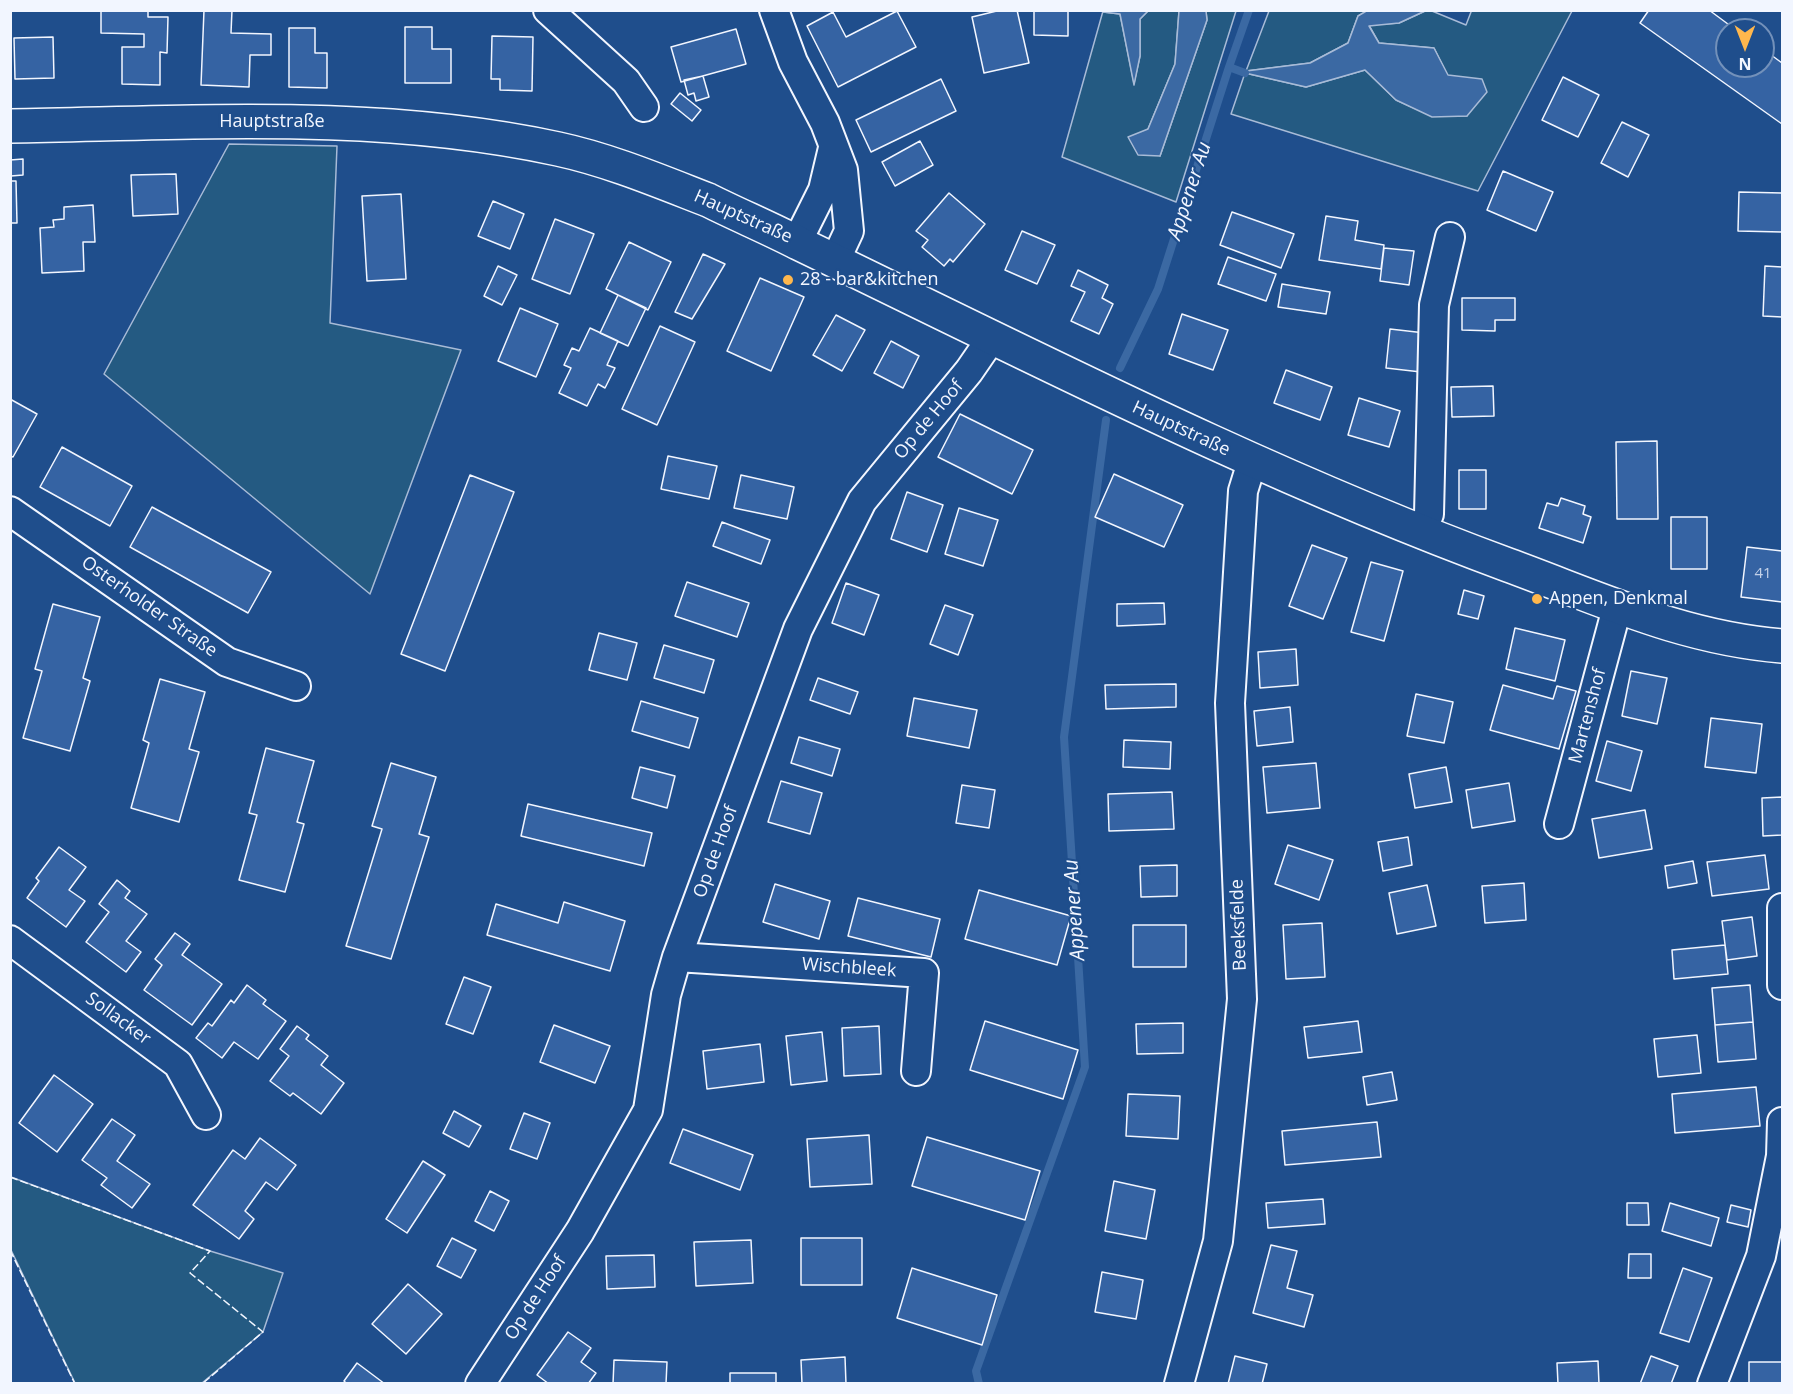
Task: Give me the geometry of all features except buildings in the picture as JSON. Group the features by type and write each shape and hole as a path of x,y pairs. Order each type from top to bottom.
{"main road":[{"name":"Hauptstraße","path":"10,126 337,122 410,126 488,135 560,149 652,178 708,200 991,339 1252,462 1421,532 1617,608 1699,633 1743,642 1782,646"}],"street":[{"path":"548,10 626,81 644,107"},
{"path":"774,10 793,62 825,123 843,170 849,231 835,261"},
{"path":"797,242 823,190 833,146"},
{"path":"1421,532 1429,514 1434,305 1450,237"},
{"name":"Op de Hoof","path":"480,1383 580,1231 648,1110 666,995 677,957 798,629 862,501 969,371 991,339"},
{"name":"Beeksfelde","path":"1179,1383 1218,1241 1242,999 1230,703 1243,491 1252,462"},
{"name":"Osterholder Straße","path":"10,511 226,662 296,686"},
{"name":"Martenshof","path":"1559,824 1617,608"},
{"path":"1782,908 1782,985"},
{"name":"Sollacker","path":"10,940 178,1064 206,1115"},
{"name":"Wischbleek","path":"677,957 924,973 916,1071"},
{"path":"1712,1383 1761,1256 1781,1156 1782,1122"}],"shaded area":[{"path":"1368,10 1425,11 1399,23 1369,26 1379,43 1434,48 1448,75 1482,79 1487,92 1467,116 1432,117 1396,100 1365,70 1306,87 1245,73 1246,71 1310,63 1348,43 1358,16"},
{"path":"1103,11 1120,14 1134,83 1140,56 1140,19 1148,11 1179,11 1175,64 1148,129 1160,156 1207,20 1206,11 1236,11 1176,202 1062,157"},
{"path":"1103,11 1148,11 1140,19 1140,56 1134,85 1120,14"},
{"path":"1179,11 1206,11 1207,20 1160,156 1138,155 1128,137 1148,129 1175,64"},
{"path":"1269,11 1368,11 1358,16 1348,43 1310,63 1246,71"},
{"path":"1425,11 1432,11 1466,25 1470,11 1572,11 1478,191 1231,114 1245,73 1306,87 1365,70 1396,100 1432,116 1467,116 1434,48 1379,43 1369,25 1399,23"},
{"path":"229,144 337,146 330,323 461,350 370,594 104,374"},
{"path":"11,1177 210,1251 283,1273 263,1332 202,1383 75,1383 11,1250"}],"waterway":[{"name":"Appener Au","path":"1120,368 1158,289 1249,10"},
{"path":"1229,67 1245,73"},
{"name":"Appener Au","path":"979,1384 976,1371 1085,1067 1064,737 1106,420"}],"fence":[{"path":"10,1177 210,1251 190,1273 263,1332 202,1384"},
{"path":"10,1250 75,1384"}],"place":[{"name":"28 - bar&kitchen","path":"788,280"},
{"name":"Appen, Denkmal","path":"1537,599"}]}
